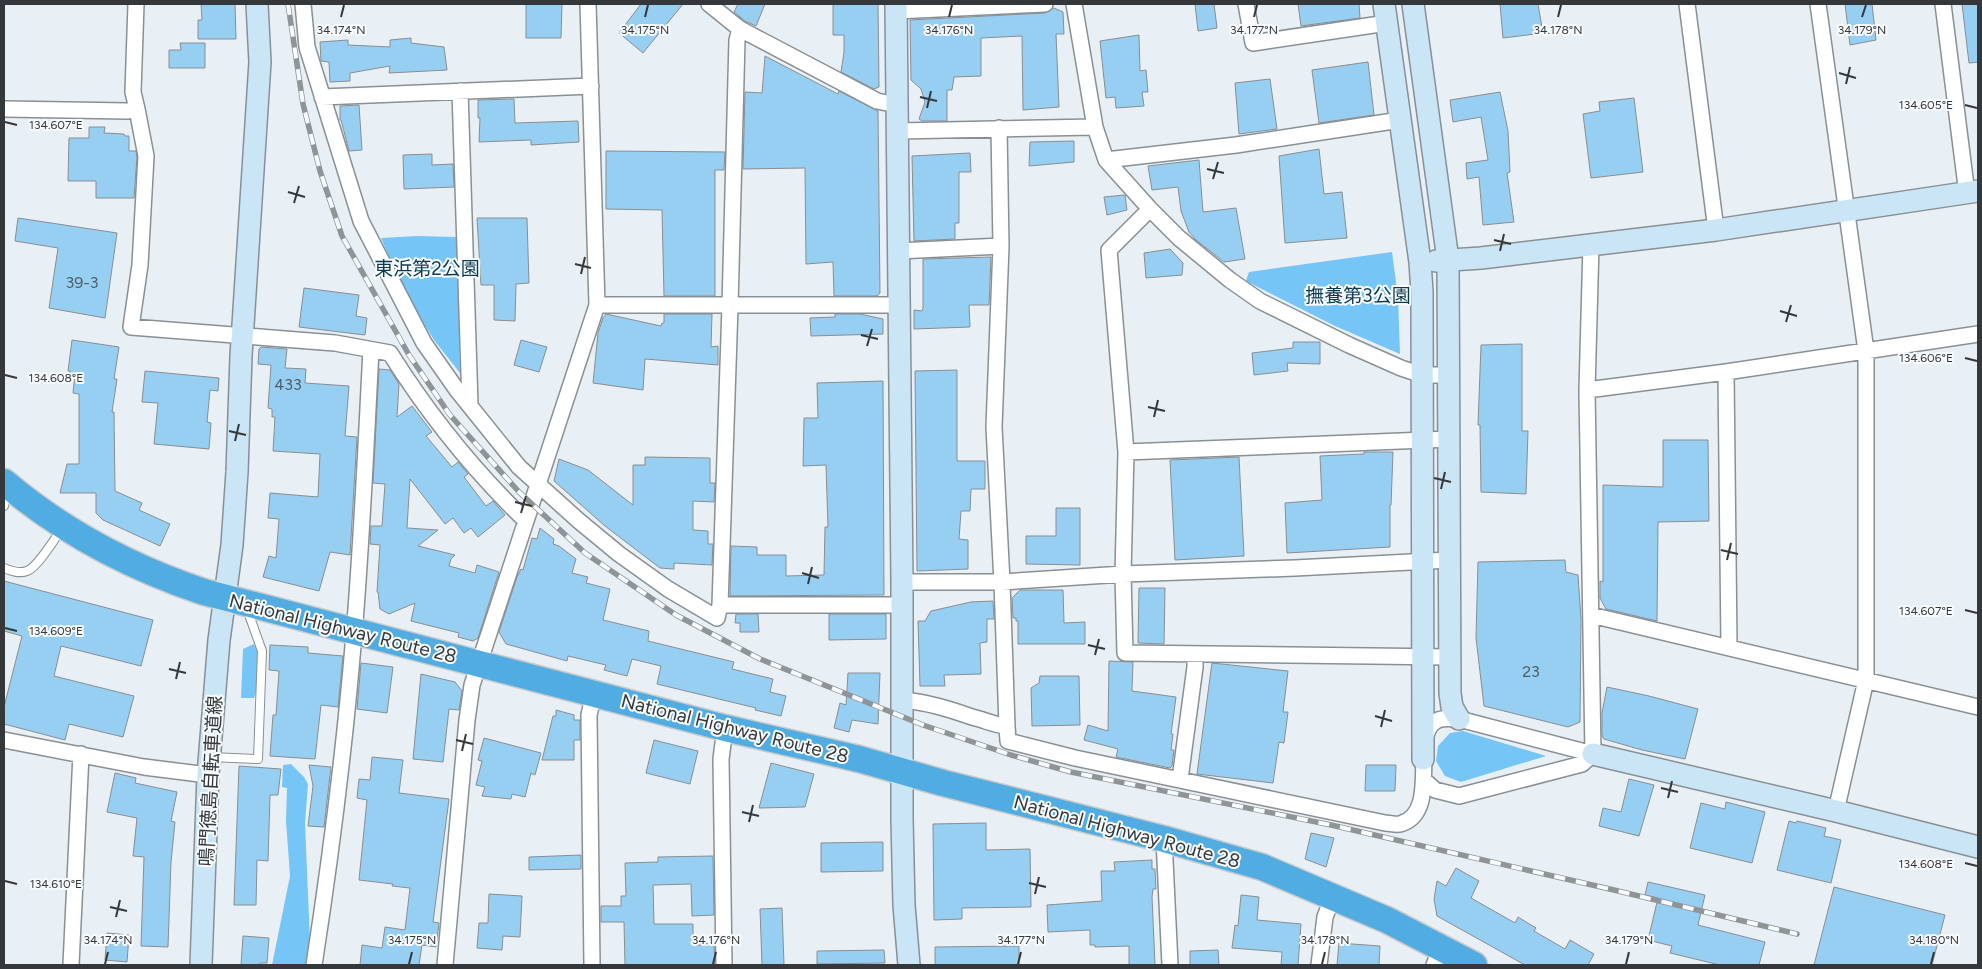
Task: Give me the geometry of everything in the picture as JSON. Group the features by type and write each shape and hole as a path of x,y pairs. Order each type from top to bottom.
{"highway":[{"name":"National Highway Route 28","path":"5,491 103,549 184,585 234,600 725,728 902,771 1164,839 1262,867 1388,920 1438,956 1474,965"}],"street":[{"path":"136,4 133,92 146,156 140,265 131,327 242,334 334,343 390,353 441,428 496,492 526,521"},
{"name":"鳴門徳島自転車道線","path":"201,965 209,766 234,600 231,552 237,472 242,334 260,62 257,4"},
{"path":"303,4 307,47 360,221 424,343 502,447 539,485 599,539 668,588 717,618 720,604 737,40 740,29"},
{"path":"446,965 467,720 472,685 597,305 588,4"},
{"path":"710,4 740,29 878,100 897,105"},
{"path":"909,965 904,906 902,771 896,7 1045,4"},
{"path":"1074,4 1095,128 1106,160 1179,238 1222,274 1260,302 1349,345 1422,375 1449,375"},
{"path":"999,128 1001,246 994,427 1008,741 1076,758 1385,823 1399,824 1410,819 1417,810 1422,798 1424,780 1422,292 1420,262 1386,13 1253,43 1246,4"},
{"path":"1413,4 1448,260 1450,693 1452,707 1459,719"},
{"path":"1687,4 1716,230"},
{"path":"1818,4 1866,352 1866,680 1836,811"},
{"path":"1420,262 1716,230 1972,193 1943,4"},
{"path":"322,97 591,86"},
{"path":"460,91 470,405"},
{"path":"4,109 128,111 137,109"},
{"path":"1106,160 1236,145 1400,120"},
{"path":"898,131 1095,128"},
{"path":"1150,209 1109,250 1126,452 1123,574 1124,653 1450,657"},
{"path":"1424,780 1436,790 1459,796 1582,764 1593,754 1588,390 1591,244"},
{"path":"898,252 1001,246"},
{"path":"597,305 899,305"},
{"path":"1588,390 1866,352 1978,334"},
{"path":"314,965 342,757 354,631 371,350"},
{"path":"1726,372 1729,648"},
{"path":"1126,452 1450,438"},
{"path":"902,582 1002,582 1123,574 1450,560"},
{"path":"720,604 902,605"},
{"path":"1591,615 1978,707"},
{"path":"1180,779 1195,667 1195,654"},
{"path":"592,965 589,715 594,693"},
{"path":"902,700 922,702 994,725 1007,726"},
{"path":"1423,759 1429,728 1436,721 1446,718 1459,719 1593,754 1836,811 1978,847"},
{"path":"724,965 720,759 725,728"},
{"path":"4,740 144,767 209,766"},
{"path":"71,965 81,754"},
{"path":"1164,839 1170,965"},
{"path":"1320,965 1325,917 1333,896"}],"lane":[{"path":"4,568 20,573 29,571 64,525"},
{"path":"209,766 258,759 262,651 234,600"}],"green space":[{"name":"東浜第2公園","path":"417,236 457,237 460,373 434,340 405,293 381,238"},
{"name":"撫養第3公園","path":"1392,252 1398,297 1400,354 1335,326 1246,281 1249,272"},
{"path":"254,644 260,663 258,685 254,698 241,698 243,649"},
{"path":"1463,731 1546,756 1461,782 1445,776 1436,761 1438,746 1450,733"},
{"path":"291,764 308,784 305,823 310,942 306,965 272,965 290,876 286,821 287,788 282,787 283,765"}],"building":[{"path":"201,4 235,4 236,39 198,39 198,20 202,20"},
{"path":"526,4 562,4 561,38 526,38"},
{"path":"641,4 683,4 643,53 619,33"},
{"path":"738,4 765,4 756,26 745,21 734,12"},
{"path":"833,4 878,4 879,87 874,89 841,72 844,35 833,35"},
{"path":"1195,4 1214,4 1217,28 1198,31"},
{"path":"1298,4 1359,4 1360,18 1301,26"},
{"path":"1500,4 1538,4 1543,33 1503,38"},
{"path":"1845,4 1872,4 1876,40 1850,45"},
{"path":"1962,4 1978,4 1978,62 1969,63"},
{"path":"1054,8 1063,12 1064,34 1056,34 1059,107 1023,110 1022,36 981,38 981,76 954,77 952,90 947,90 947,121 922,121 919,119 925,102 921,89 911,80 910,20 1045,13"},
{"path":"1139,35 1140,71 1146,70 1148,92 1142,92 1144,106 1116,108 1115,97 1106,98 1100,41"},
{"path":"411,38 411,43 444,47 447,70 389,73 390,66 350,73 350,81 330,82 329,62 321,61 320,42 348,40 348,45 390,47 390,40"},
{"path":"180,43 205,43 205,68 169,68 169,50 181,50"},
{"path":"765,56 838,94 839,91 878,111 880,293 877,296 834,296 833,262 806,264 805,168 743,169 745,92 762,93"},
{"path":"1368,62 1374,115 1319,123 1312,70"},
{"path":"1270,79 1277,129 1239,134 1235,83"},
{"path":"1500,92 1508,131 1510,172 1507,173 1514,222 1483,225 1479,177 1467,179 1466,163 1488,160 1481,117 1453,122 1450,100"},
{"path":"1634,98 1643,172 1591,178 1583,114 1600,111 1599,102"},
{"path":"514,99 515,123 578,121 579,142 531,145 531,140 479,142 480,118 478,118 478,100"},
{"path":"359,105 362,150 349,151 340,120 340,106"},
{"path":"89,127 105,127 104,133 129,136 129,151 136,151 137,157 134,198 96,198 96,181 68,181 69,138 89,138"},
{"path":"1074,141 1074,162 1029,166 1030,142"},
{"path":"1319,149 1324,194 1342,192 1347,238 1285,243 1279,156"},
{"path":"606,151 725,152 724,170 715,170 715,296 664,296 662,210 606,209"},
{"path":"970,153 971,172 959,172 959,223 955,223 955,239 914,241 912,156"},
{"path":"432,154 432,165 453,164 454,187 404,189 403,155"},
{"path":"1199,160 1203,212 1236,208 1245,259 1224,262 1196,240 1189,232 1181,211 1178,187 1152,190 1148,166"},
{"path":"1125,195 1127,210 1107,215 1104,197"},
{"path":"18,218 117,233 105,318 49,308 58,248 15,241"},
{"path":"477,218 527,218 529,283 516,284 515,321 494,320 494,285 481,285"},
{"path":"1170,249 1183,263 1182,275 1146,278 1144,253"},
{"path":"991,257 989,305 969,305 970,327 914,329 914,310 922,311 923,308 923,259"},
{"path":"304,288 359,295 356,316 367,318 365,335 299,327"},
{"path":"606,314 661,326 664,323 664,314 712,314 711,347 718,346 718,365 645,359 643,390 593,383 598,333"},
{"path":"835,314 860,314 883,319 883,334 811,336 810,318 835,317"},
{"path":"72,340 119,347 114,379 117,379 112,412 114,412 115,491 142,503 139,510 170,524 160,546 103,520 96,513 96,493 60,493 67,464 79,464 79,394 73,393 75,374 69,374 70,371 68,371"},
{"path":"521,340 547,347 539,372 514,365"},
{"path":"1293,342 1320,342 1320,364 1287,363 1288,371 1254,375 1252,353 1293,348"},
{"path":"1522,344 1522,431 1528,431 1526,494 1481,492 1480,425 1478,425 1481,345"},
{"path":"261,347 287,349 285,368 306,369 305,383 349,386 345,436 357,437 350,555 330,552 319,591 263,577 269,556 276,558 279,519 268,518 270,493 318,497 320,454 273,451 275,417 272,417 272,409 268,408 271,365 258,364 259,349"},
{"path":"379,369 390,370 399,384 397,417 412,406 432,432 426,436 452,467 458,462 468,474 464,477 486,506 493,501 505,515 478,537 471,528 464,533 453,518 445,524 410,479 407,528 438,530 418,546 455,555 451,559 449,566 475,573 477,565 499,572 478,638 473,641 458,637 459,633 411,621 415,603 389,614 380,609 377,592 380,545 370,544 371,526 382,526 385,484 373,483"},
{"path":"957,370 957,461 985,461 985,489 971,489 970,511 961,511 959,539 968,540 968,569 917,571 915,371"},
{"path":"145,371 219,378 218,391 210,390 207,422 211,423 209,449 154,444 158,403 142,402"},
{"path":"883,381 884,595 730,596 731,546 757,547 757,555 786,555 786,576 824,575 825,527 828,527 826,465 803,466 804,418 818,418 817,383"},
{"path":"1663,440 1708,440 1709,521 1658,522 1657,621 1606,609 1600,598 1600,581 1603,582 1603,485 1663,487"},
{"path":"1364,452 1393,452 1390,547 1287,553 1285,503 1322,500 1320,456 1364,454"},
{"path":"645,457 710,458 710,483 715,483 714,502 693,501 693,530 708,531 708,544 713,544 712,565 674,563 674,569 660,568 605,526 554,481 559,459 588,470 633,505 633,465 645,465"},
{"path":"1239,457 1244,556 1175,560 1170,460"},
{"path":"1056,508 1080,508 1080,565 1026,564 1026,536 1056,536"},
{"path":"540,528 554,539 553,544 559,546 576,559 572,573 588,577 586,583 610,589 603,620 649,631 648,641 734,662 732,669 773,679 770,692 786,696 781,716 657,684 661,666 632,659 627,676 604,670 606,665 568,656 567,661 506,644 499,632 517,577 521,569 523,570 532,538 537,539"},
{"path":"1565,560 1566,572 1578,575 1581,619 1580,722 1568,727 1484,706 1476,638 1478,562"},
{"path":"4,581 153,620 141,666 61,646 54,676 134,696 123,737 69,724 65,740 4,724 4,707 22,636 4,631"},
{"path":"1139,588 1165,588 1164,644 1138,643"},
{"path":"1020,590 1063,590 1064,623 1085,622 1085,644 1018,644 1018,621 1016,621 1016,618 1013,618 1012,598"},
{"path":"993,601 994,619 987,619 987,642 980,643 981,674 944,675 945,686 920,686 918,621 925,621 931,611 971,602"},
{"path":"736,614 758,614 759,632 740,632 740,623 735,623"},
{"path":"829,614 886,614 886,639 829,640"},
{"path":"270,645 308,647 308,653 343,656 338,707 321,705 315,759 270,756 273,715 276,715 279,671 269,670"},
{"path":"1109,661 1133,662 1132,691 1176,697 1171,734 1173,734 1171,750 1174,750 1172,766 1170,768 1116,757 1118,749 1084,740 1088,725 1108,731"},
{"path":"361,663 393,667 387,713 357,709"},
{"path":"1212,663 1288,671 1283,712 1288,712 1284,743 1279,742 1273,783 1197,774"},
{"path":"848,673 880,673 878,724 852,720 849,732 834,728 840,703 846,705"},
{"path":"421,674 455,682 462,691 459,710 449,709 443,762 413,759"},
{"path":"1040,676 1079,676 1080,725 1032,726 1031,688 1039,683"},
{"path":"1607,687 1698,709 1685,759 1642,750 1604,739 1602,736 1602,713"},
{"path":"556,710 574,715 574,720 580,720 580,740 574,740 574,760 542,760 553,716 556,716"},
{"path":"484,738 541,753 535,775 531,773 525,797 512,794 511,799 482,796 485,787 476,785 482,761 478,760"},
{"path":"654,740 698,751 690,784 646,773"},
{"path":"372,757 403,760 399,793 449,799 433,922 439,923 436,947 422,945 419,965 360,965 362,945 382,948 385,927 405,930 410,888 359,880 367,800 357,798 359,779 370,780"},
{"path":"771,763 814,774 805,807 759,808"},
{"path":"309,765 331,767 324,827 308,826 313,786"},
{"path":"1366,765 1396,765 1395,791 1365,791"},
{"path":"239,766 281,769 278,795 270,795 268,861 257,860 256,905 234,905"},
{"path":"115,773 136,778 135,783 177,792 171,821 175,822 171,862 168,947 141,946 144,857 133,856 137,818 107,812"},
{"path":"1629,779 1654,785 1639,836 1599,826 1603,808 1621,812"},
{"path":"1726,802 1765,812 1752,863 1690,848 1701,803 1725,809"},
{"path":"1789,821 1826,828 1824,836 1841,840 1831,883 1777,870"},
{"path":"986,823 986,850 1030,849 1031,907 962,908 962,919 934,920 933,824"},
{"path":"1311,833 1334,838 1326,867 1305,859"},
{"path":"883,842 883,871 821,872 821,843"},
{"path":"581,855 581,869 529,870 529,857"},
{"path":"713,856 714,915 692,916 691,884 653,885 654,924 693,924 693,945 714,945 715,965 625,965 624,922 601,922 601,906 621,906 621,896 626,896 625,863 658,862 658,857"},
{"path":"1152,860 1152,869 1155,869 1156,889 1153,889 1152,897 1155,965 1129,965 1129,946 1095,947 1095,945 1090,945 1090,930 1048,932 1047,905 1102,901 1101,871 1115,871 1114,862"},
{"path":"1456,868 1479,881 1471,898 1515,923 1518,917 1536,928 1534,931 1565,949 1570,940 1594,954 1588,965 1525,965 1437,916 1434,899 1437,881 1446,886"},
{"path":"1648,882 1705,895 1698,925 1765,942 1759,965 1720,965 1670,953 1672,946 1648,940 1658,898 1645,895"},
{"path":"1834,887 1945,915 1932,965 1814,965"},
{"path":"489,894 522,896 520,937 503,936 502,950 477,948 479,923 488,923"},
{"path":"1241,895 1259,897 1257,920 1301,924 1298,965 1281,965 1282,952 1232,948 1235,925 1238,926"},
{"path":"782,908 784,965 762,965 760,909"},
{"path":"107,933 129,935 127,962 105,960"},
{"path":"243,936 269,938 267,963 241,965"},
{"path":"1339,943 1380,946 1379,965 1337,965"},
{"path":"1019,946 1019,965 935,965 935,947"},
{"path":"884,950 885,963 817,964 817,951"},
{"path":"1218,950 1219,965 1190,965 1190,951"}],"railway":[{"path":"288,4 303,104 320,171 342,236 409,355 450,415 519,492 585,553 676,615 760,659 923,725 1011,755 1071,772 1331,825 1797,934"}]}
